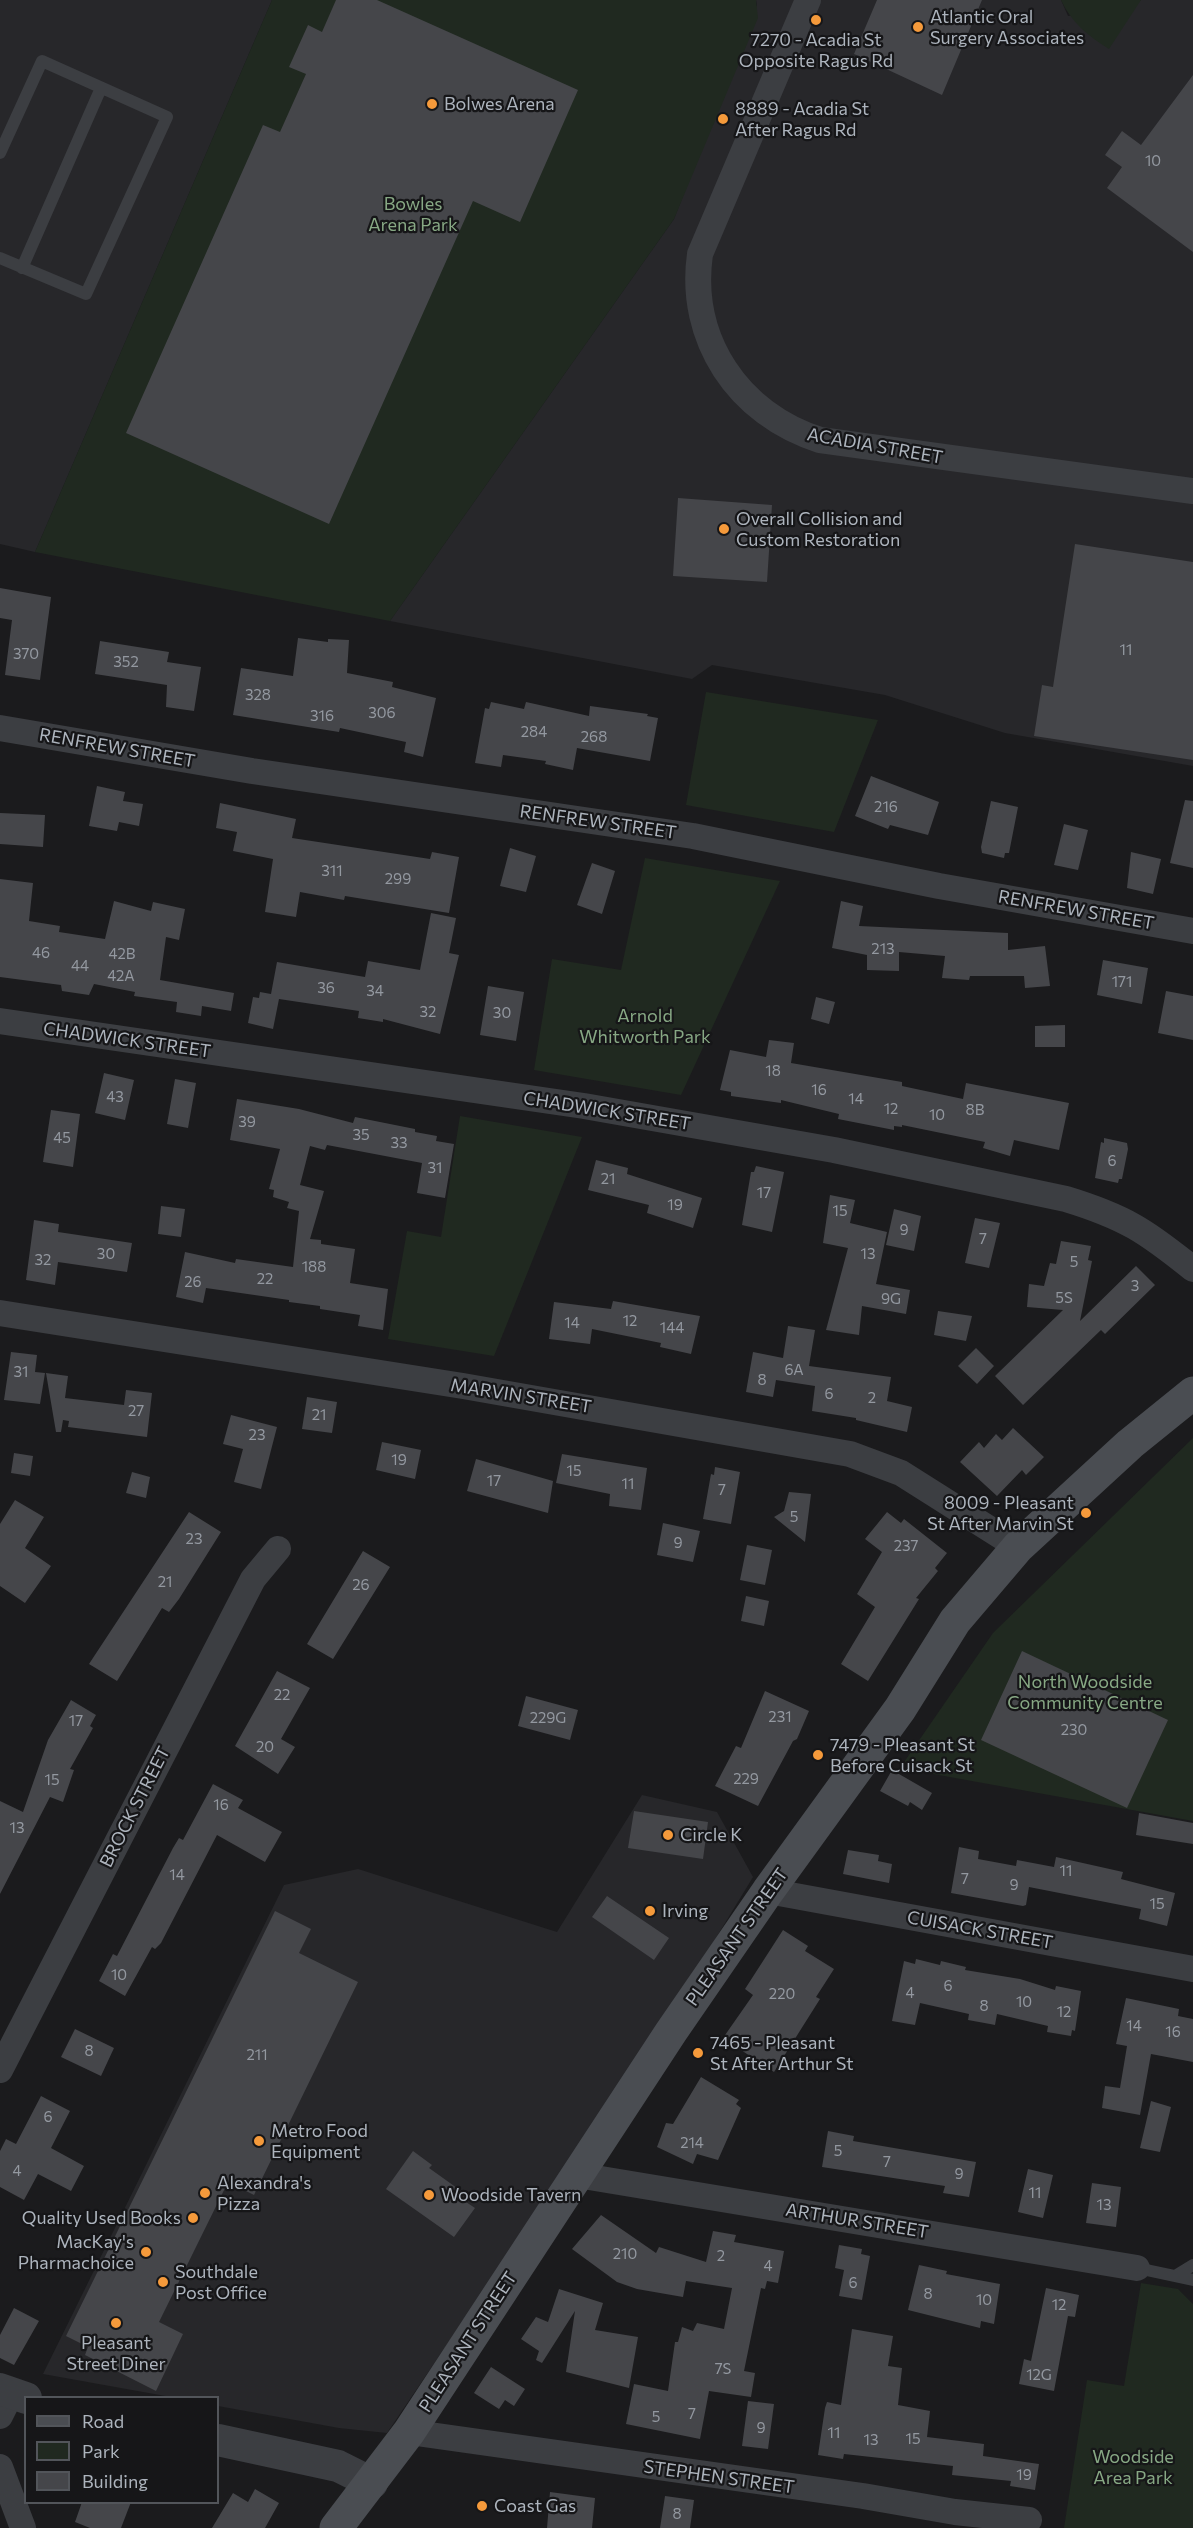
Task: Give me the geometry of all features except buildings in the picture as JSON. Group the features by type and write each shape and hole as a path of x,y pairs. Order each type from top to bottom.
{"main road":[{"name":"PLEASANT STREET","path":"336,2528 409,2432 577,2175 768,1891 900,1709 955,1621 1018,1547 1130,1444 1193,1393"}],"street":[{"name":"ACADIA STREET","path":"808,0 700,254 697,289 703,323 715,355 734,384 772,419 819,440 1193,491"},
{"name":"RENFREW STREET","path":"0,728 252,771 693,836 939,886 1193,931"},
{"name":"CHADWICK STREET","path":"0,1021 584,1106 857,1155 1066,1199 1111,1213 1147,1232 1193,1269"},
{"name":"MARVIN STREET","path":"0,1313 475,1388 850,1454 901,1473 1018,1547"},
{"name":"BROCK STREET","path":"0,2070 253,1579 278,1549"},
{"name":"CUISACK STREET","path":"768,1891 1193,1969"},
{"name":"ARTHUR STREET","path":"577,2175 1137,2268"},
{"name":"STEPHEN STREET","path":"409,2432 863,2496 955,2512 1029,2520"},
{"path":"219,2440 338,2466 372,2483"},
{"path":"0,2467 23,2528"}],"lane":[{"path":"0,153 42,61 167,117 86,294 0,258"},
{"path":"22,268 101,88"},
{"path":"1175,2276 1193,2265"},
{"path":"1137,2268 1193,2280"}],"shaded area":[{"path":"0,0 272,0 35,552 0,544"},
{"path":"756,0 1061,0 1068,16 1136,5 1141,0 1193,0 1193,766 1005,733 885,695 712,665 692,679 390,621 674,219 757,5"},
{"path":"642,1795 717,1812 753,1877 660,2030 387,2433 339,2428 219,2406 219,2396 165,2396 43,2374 284,1885 358,1869 557,1932"}],"green space":[{"name":"Bowles Arena Park","path":"272,0 756,0 758,18 674,219 390,621 35,552"},
{"path":"1061,0 1141,0 1109,49 1081,28"},
{"path":"706,692 878,720 834,832 686,805"},
{"name":"Arnold Whitworth Park","path":"645,858 780,881 681,1095 534,1070 552,959 621,970"},
{"path":"460,1116 582,1137 494,1356 388,1339 407,1231 441,1237"},
{"name":"North Woodside Community Centre","path":"1193,1438 1193,1821 900,1768 993,1633"},
{"name":"Woodside Area Park","path":"1141,2283 1178,2289 1193,2304 1193,2528 1064,2528 1087,2380 1124,2386"}],"place":[{"name":"7270 - Acadia St Opposite Ragus Rd","path":"816,20"},
{"name":"Atlantic Oral Surgery Associates","path":"918,27"},
{"name":"Bolwes Arena","path":"432,104"},
{"name":"8889 - Acadia St After Ragus Rd","path":"723,119"},
{"name":"Overall Collision and Custom Restoration","path":"724,529"},
{"name":"8009 - Pleasant St After Marvin St","path":"1086,1513"},
{"name":"7479 - Pleasant St Before Cuisack St","path":"818,1755"},
{"name":"Circle K","path":"668,1835"},
{"name":"Irving","path":"650,1911"},
{"name":"7465 - Pleasant St After Arthur St","path":"698,2053"},
{"name":"Metro Food Equipment","path":"259,2141"},
{"name":"Alexandra's Pizza","path":"205,2193"},
{"name":"Woodside Tavern","path":"429,2195"},
{"name":"Quality Used Books","path":"193,2218"},
{"name":"MacKay's Pharmachoice","path":"146,2252"},
{"name":"Southdale Post Office","path":"163,2282"},
{"name":"Pleasant Street Diner","path":"116,2323"},
{"name":"Coast Gas","path":"482,2506"}]}
